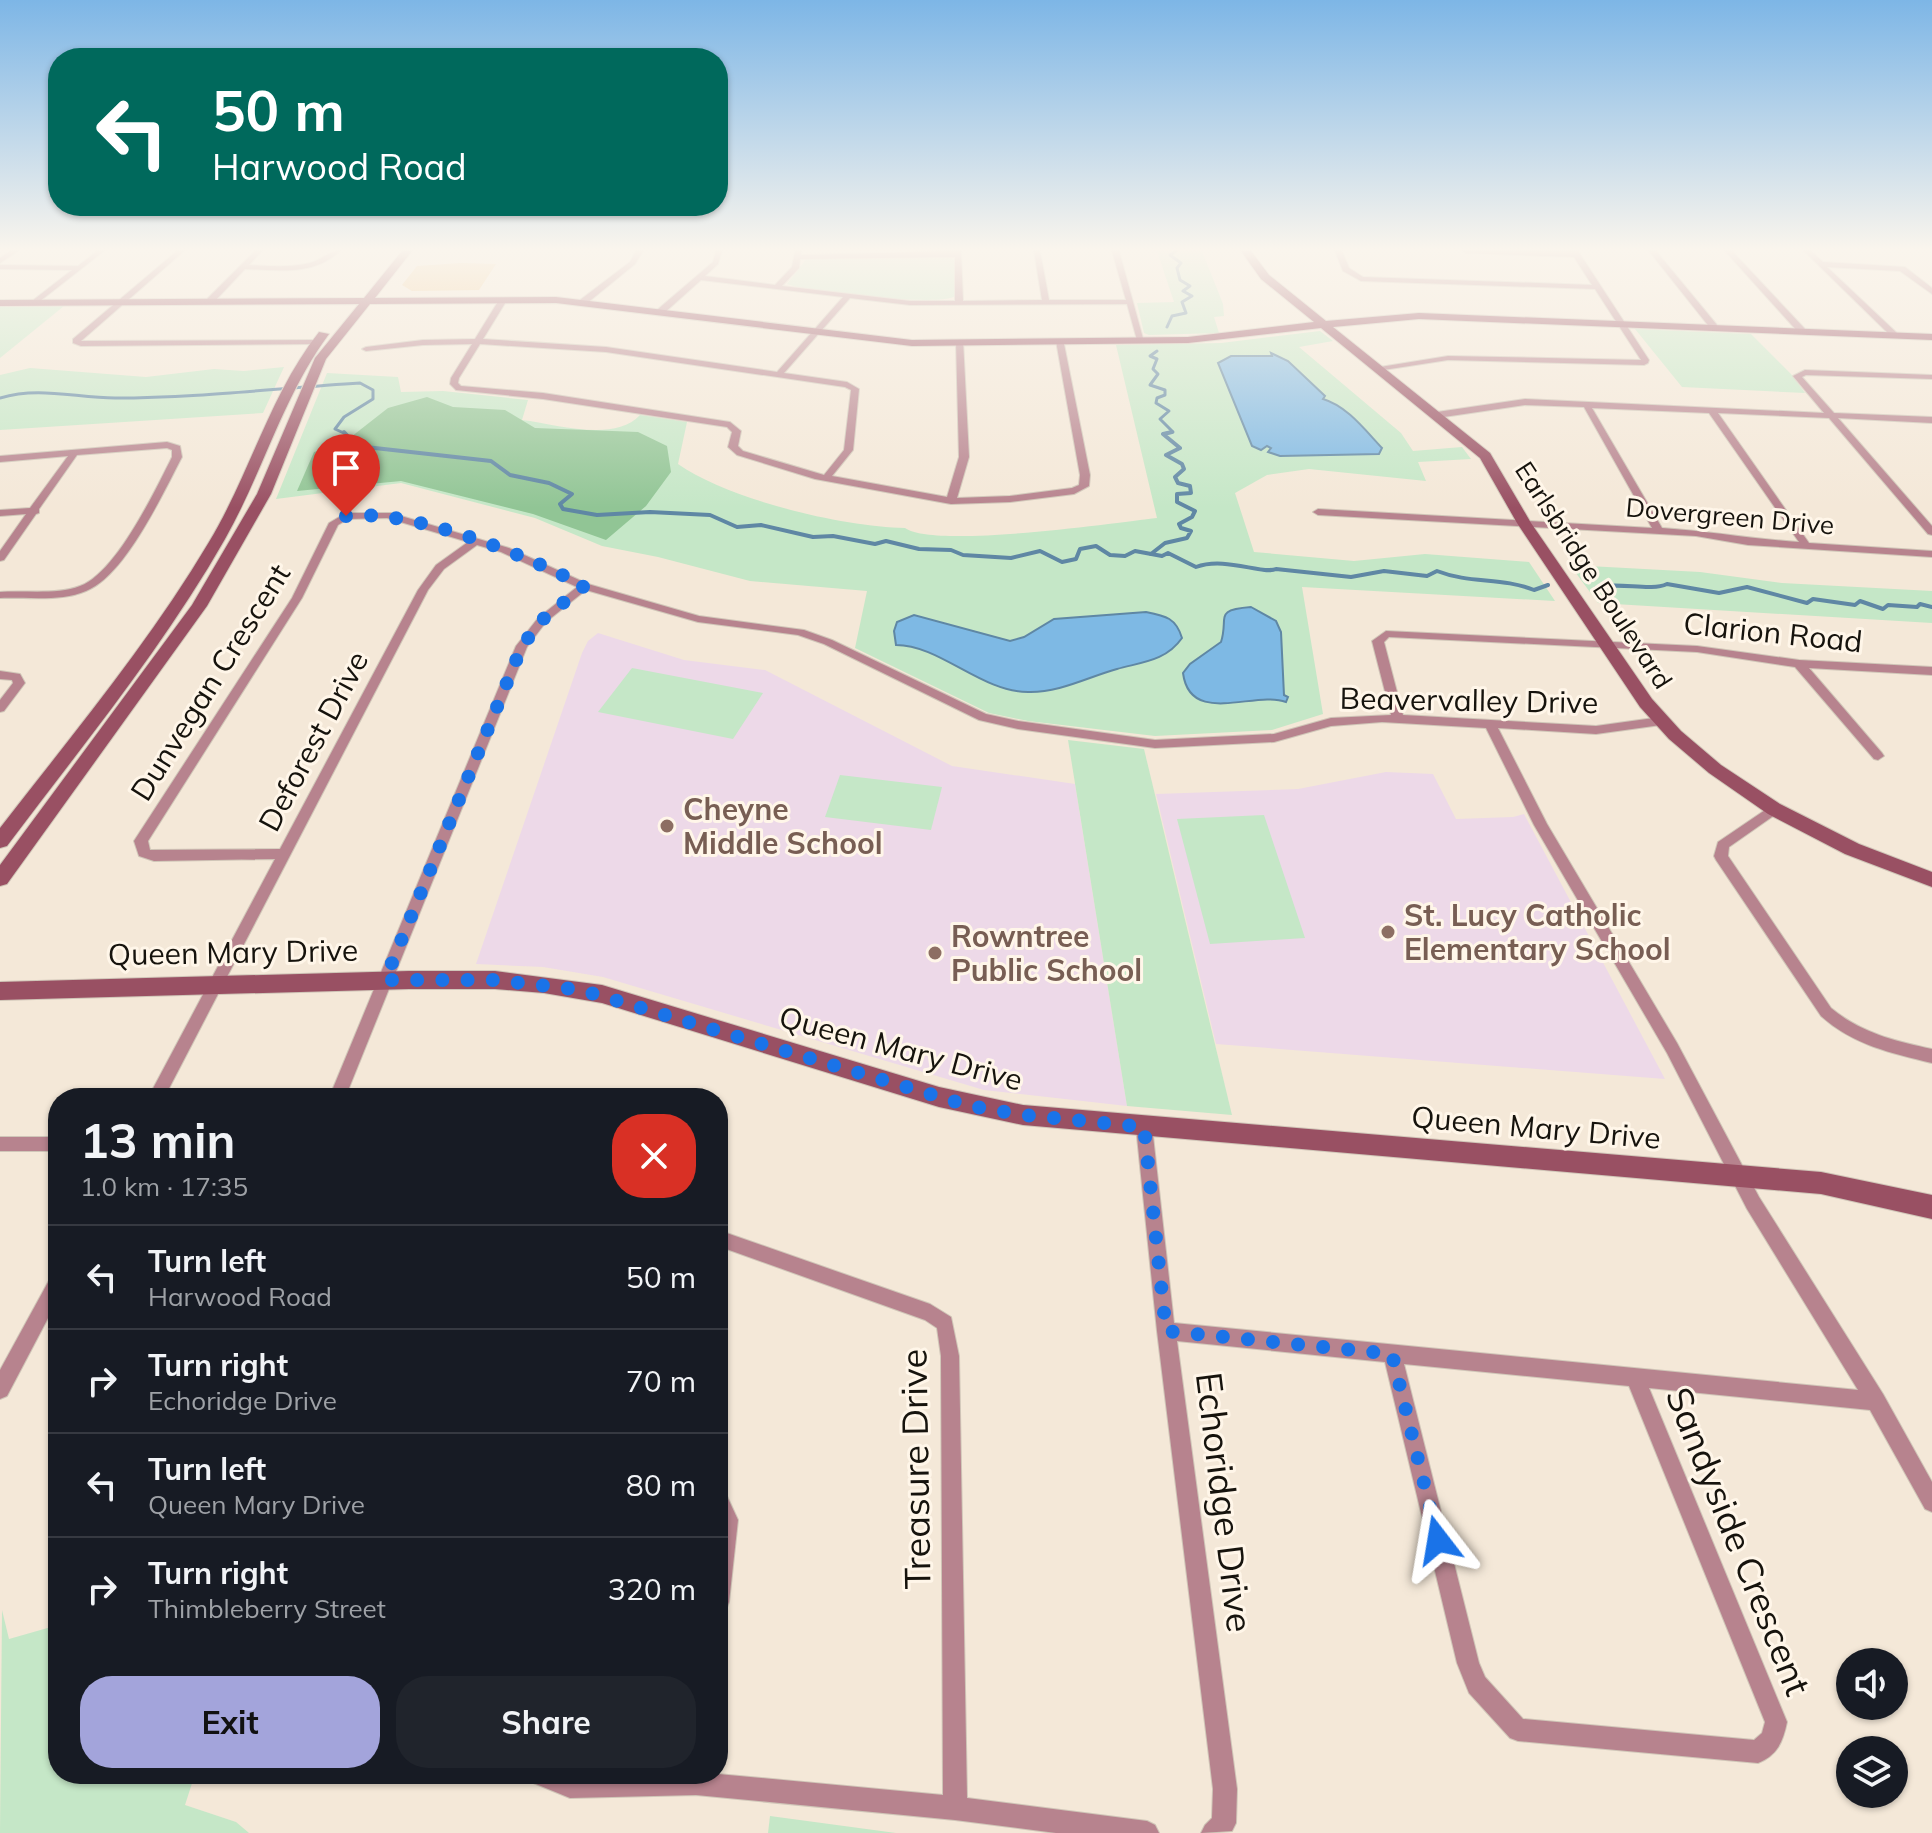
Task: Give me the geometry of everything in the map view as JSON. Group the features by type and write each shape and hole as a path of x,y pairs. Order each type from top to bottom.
{"street":[{"path":"81,337 76,341 81,344 315,342"},
{"path":"0,841 163,626 242,496 294,375 320,337"},
{"path":"0,879 199,606 264,494 314,373 337,337"},
{"path":"482,337 455,378 454,384 459,388 543,396 730,425 737,431 733,447 740,453 826,478 951,501 1022,497 1074,491 1084,486 1085,475 1060,341"},
{"path":"779,374 815,337"},
{"path":"846,337 882,341 960,342 1235,337"},
{"name":"Earlsbridge Boulevard","path":"1339,337 1485,456 1524,523 1661,721 1715,769 1774,809 1852,849 1932,880"},
{"path":"1380,369 1470,357 1641,365 1645,360 1629,337"},
{"path":"951,501 964,457 960,342"},
{"path":"366,349 478,343 587,349 847,385 855,389 848,450 826,478"},
{"path":"1932,377 1798,373 1799,380 1932,532"},
{"path":"1437,415 1525,402 1932,420"},
{"path":"1586,404 1659,531"},
{"path":"1711,410 1807,547"},
{"path":"0,459 167,445 177,448 177,457 144,519 103,578 83,590 0,595"},
{"path":"0,558 75,452"},
{"path":"0,513 36,511"},
{"name":"Dovergreen Drive","path":"1318,512 1659,531 1807,547 1932,554"},
{"name":"Dunvegan Crescent","path":"282,854 154,856 144,853 141,841 297,598 334,523 346,516 388,515 505,550 584,586"},
{"name":"Deforest Drive","path":"161,1088 423,590 440,567 476,541"},
{"path":"341,1088 522,646 542,620 584,586"},
{"name":"Beavervalley Drive","path":"584,586 698,619 800,632 828,642 983,717 1018,725 1155,744 1274,738 1331,722 1398,720 1596,730 1661,721"},
{"name":"Clarion Road","path":"1398,720 1378,641 1386,634 1697,649 1799,664 1932,671"},
{"path":"1799,664 1878,756"},
{"path":"0,675 16,677 19,683 0,708"},
{"path":"1491,726 1541,825 1672,1048 1739,1176 1876,1401 1932,1502"},
{"path":"1774,809 1723,845 1721,856 1826,1012 1837,1023 1874,1042 1932,1056"},
{"name":"Queen Mary Drive","path":"0,991 385,980 495,980 581,990 970,1106 1023,1115 1842,1186 1932,1207"},
{"name":"Echoridge Drive","path":"1144,1127 1166,1331 1225,1789 1224,1823 1213,1833"},
{"path":"0,1144 48,1144"},
{"name":"Treasure Drive","path":"728,1242 930,1313 945,1323 950,1356 955,1808"},
{"path":"0,1389 48,1300"},
{"path":"1166,1331 1876,1401"},
{"name":"Sandyside Crescent","path":"1392,1354 1468,1663 1477,1685 1518,1730 1758,1752 1772,1739 1776,1722 1635,1377"},
{"path":"728,1782 1147,1833"},
{"path":"565,1784 602,1784"}],"shaded area":[{"path":"598,633 684,660 765,670 952,766 1075,784 1127,1106 984,1090 603,977 543,967 476,964 582,653 588,641"},
{"name":"St. Lucy Catholic Elementary School","path":"1386,772 1433,774 1456,819 1524,814 1665,1079 1216,1044 1156,794 1298,789"}],"green space":[{"path":"0,337 26,337 0,358"},
{"path":"1274,337 1327,337 1333,341 1299,347 1401,433 1413,451 1462,447 1471,459 1418,462 1426,481 1309,469 1267,475 1235,493 1254,552 1354,561 1425,554 1529,562 1555,601 1302,587 1323,714 1272,730 1155,736 1028,721 989,713 855,648 867,591 750,581 602,546 535,518 401,483 276,499 327,373 398,377 401,392 443,391 528,400 522,420 567,428 615,428 640,415 687,422 678,464 700,477 756,500 851,523 951,536 1026,533 1157,518 1116,345 1221,343"},
{"path":"1641,337 1754,337 1791,374 1805,393 1682,387"},
{"path":"284,367 263,413 0,430 0,375 30,368 146,377 214,369 244,371"},
{"path":"427,397 453,407 505,410 535,428 638,432 667,446 671,472 646,506 606,540 533,514 401,481 297,491 314,452 342,444 388,408"},
{"path":"1570,565 1700,572 1782,583 1932,591 1932,623 1598,603"},
{"path":"632,668 763,693 733,739 598,712"},
{"path":"1068,740 1144,749 1232,1115 1127,1106"},
{"path":"840,775 942,787 931,830 825,817"},
{"path":"1264,815 1305,938 1210,944 1177,819"},
{"path":"2,1610 9,1639 48,1628 48,1784 192,1784 185,1805 236,1822 249,1833 0,1833"},
{"path":"770,1816 896,1833 768,1833"}],"water":[{"path":"1271,353 1288,361 1325,396 1323,399 1355,419 1382,448 1379,454 1280,456 1268,452 1271,448 1267,446 1261,450 1252,446 1218,363 1231,356 1272,356"},
{"path":"1251,607 1276,621 1281,632 1286,702 1210,703 1198,699 1188,689 1183,673 1190,664 1221,642 1227,613"},
{"path":"1146,612 1165,617 1177,626 1182,638 1169,652 1040,692 994,685 929,652 896,645 894,631 897,622 914,615 1010,641 1024,637 1054,619"}],"waterway":[{"path":"1157,351 1150,356 1157,359 1153,369 1158,374 1150,385 1165,390 1165,395 1157,398 1156,403 1169,411 1160,419 1173,432 1163,434"},
{"path":"0,398 29,393 115,398 176,396 360,383 373,390 373,399 344,417 335,429 346,434"},
{"path":"1163,434 1172,432"},
{"path":"346,434 357,446 491,461 510,475 549,483 572,494 560,504 563,509 597,515 650,512 710,515 737,527 761,525 813,537 833,536 875,544 886,541 919,549 951,550 963,555 1011,558 1040,551 1062,562 1076,559 1080,549 1096,546 1110,555 1125,556 1135,551 1151,554"},
{"path":"1151,554 1165,543 1187,538 1191,531 1181,528 1179,524 1192,517 1195,511 1177,502 1177,494 1191,493 1190,486 1178,483 1175,477 1184,469 1182,464 1166,455 1180,448 1163,434"},
{"path":"1151,554 1162,556 1168,553 1196,567 1230,564 1262,570 1351,577 1384,571 1427,576 1437,571 1534,590 1548,585"},
{"path":"1596,588 1667,584 1719,593 1747,587 1807,603 1813,599 1855,605 1860,601 1883,609 1888,605 1917,607 1920,604 1932,607"}],"place":[{"name":"Cheyne Middle School","path":"667,826"},
{"name":"St. Lucy Catholic Elementary School","path":"1388,932"},
{"name":"Rowntree Public School","path":"935,953"}],"route":[{"path":"346,516 371,513 388,515 505,550 584,586 542,620 522,646 385,980 495,980 602,994 970,1106 1023,1115 1144,1127 1166,1331 1392,1354 1438,1540"}]}
